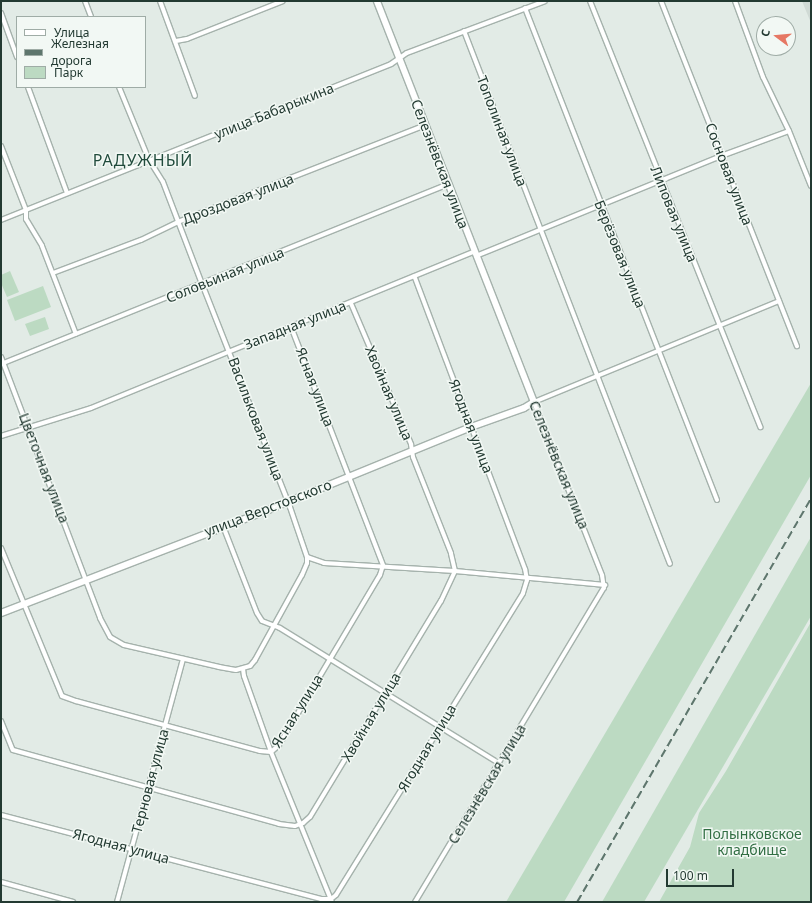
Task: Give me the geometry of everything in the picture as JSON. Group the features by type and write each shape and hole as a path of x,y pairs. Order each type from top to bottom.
{"street":[{"path":"85,1 91,16"},
{"path":"160,1 195,96"},
{"path":"176,41 187,39 282,1"},
{"name":"Селезнёвская улица","path":"377,1 605,585 603,592 415,902"},
{"name":"улица Бабарыкина","path":"1,220 390,64 407,53 545,1"},
{"name":"Липовая улица","path":"590,1 760,427"},
{"name":"Сосновая улица","path":"661,1 797,346"},
{"path":"735,1 763,77 789,131 811,186"},
{"name":"Берёзовая улица","path":"525,8 717,500"},
{"path":"1,13 16,54"},
{"name":"Тополиная улица","path":"464,32 515,160 539,231 670,564"},
{"path":"28,88 67,194"},
{"name":"Васильковая улица","path":"119,88 149,160 163,182 288,501 307,557"},
{"name":"Дроздовая улица","path":"53,273 141,240 178,222 425,125"},
{"name":"Западная улица","path":"1,436 28,426 92,408 229,351 352,303 414,276 539,231 721,156 789,131"},
{"path":"1,146 26,210 26,219 42,246 76,334"},
{"name":"Соловьиная улица","path":"2,364 448,184"},
{"name":"Ягодная улица","path":"1,815 321,899 332,900 336,895 523,593 528,578 414,276"},
{"path":"534,402 779,301"},
{"name":"Хвойная улица","path":"300,824 313,812 441,602 455,572 451,553 429,500 411,444 352,303"},
{"name":"Ясная улица","path":"1,548 62,696 260,751 271,752 279,744 380,575 383,567 378,548 291,326"},
{"name":"Цветочная улица","path":"1,357 2,364 28,426 86,580"},
{"name":"улица Верстовского","path":"1,613 288,501 471,427 524,408 534,402"},
{"path":"223,526 257,613 262,620 386,692 499,763"},
{"path":"86,580 100,618 110,638 124,645 232,669 243,669 255,660 302,575 307,564 307,557 324,563 455,572 605,585"},
{"name":"Терновая улица","path":"117,902 183,659"},
{"path":"243,669 244,676 271,752 332,900"},
{"path":"1,721 14,750 149,786 279,824 291,826 300,824"},
{"path":"3,882 73,902"}],"shaded area":[{"path":"802,1 811,1 811,23"}],"green space":[{"path":"10,271 19,292 7,297 1,283 1,275"},
{"path":"43,286 51,307 15,321 7,300"},
{"path":"45,317 49,329 30,336 25,324"},
{"path":"811,383 811,475 564,902 506,902"},
{"path":"811,537 811,616 644,902 602,902"},
{"name":"Полынковское кладбище","path":"811,622 811,902 659,902 690,847 699,813 726,771"}],"railway":[{"path":"577,902 811,498"}],"district":[{"name":"РАДУЖНЫЙ","path":"143,160"}]}
